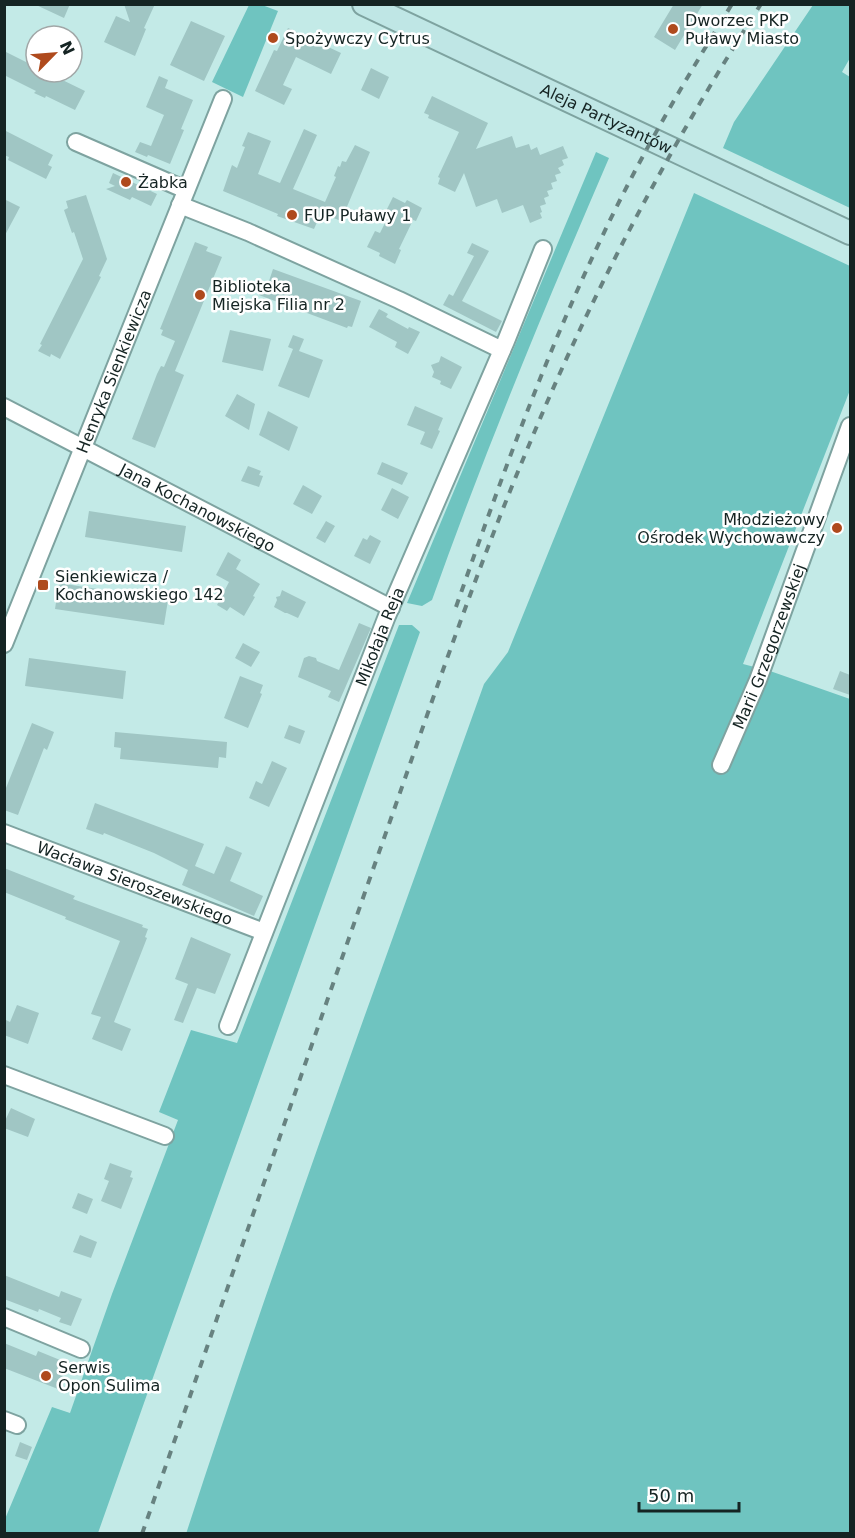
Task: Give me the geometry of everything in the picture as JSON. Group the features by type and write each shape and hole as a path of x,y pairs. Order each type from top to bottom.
{"main road":[{"name":"Aleja Partyzantów","path":"364,4 850,233"}],"street":[{"name":"Henryka Sienkiewicza","path":"4,644 223,99"},
{"path":"76,142 248,232 399,300 502,350"},
{"name":"Mikołaja Reja","path":"228,1026 391,608 543,249"},
{"name":"Jana Kochanowskiego","path":"4,407 391,608"},
{"name":"Marii Grzegorzewskiej","path":"721,765 758,680 850,426"},
{"name":"Wacława Sieroszewskiego","path":"4,833 264,932"},
{"path":"4,1075 165,1136"},
{"path":"4,1317 81,1349"}],"shaded area":[{"path":"249,5 262,5 278,11 243,97 212,82"},
{"path":"813,5 850,5 850,58 842,72 850,77 850,208 723,148 734,122"},
{"path":"596,152 609,158 517,378 432,600 422,606 407,603"},
{"path":"694,193 850,266 850,390 743,664 850,699 850,1533 186,1534 295,1214 484,684 508,652"},
{"path":"399,625 412,625 420,632 98,1533 5,1534 5,1519 52,1407 70,1413 178,1120 159,1112 191,1030 237,1043"}],"building":[{"path":"34,4 70,4 64,18"},
{"path":"124,4 155,4 135,56 104,42 116,16 130,22"},
{"name":"Dworzec PKP Puławy Miasto","path":"674,4 703,4 675,50 654,37"},
{"path":"191,21 225,36 204,81 170,65"},
{"path":"288,28 341,53 331,74 296,57 283,85 292,89 284,105 255,91 274,50 277,51"},
{"path":"4,51 24,61 24,84 71,84 85,91 75,110 46,96 45,98 34,93 36,91 4,75"},
{"path":"371,68 389,77 379,99 361,90"},
{"path":"159,76 168,80 165,88 193,100 170,164 135,152 140,142 151,146 164,115 146,107"},
{"path":"432,96 488,123 476,149 512,136 516,148 529,144 531,150 537,147 540,155 563,146 568,158 562,160 564,165 558,168 561,173 555,175 557,181 551,183 553,189 547,191 549,196 544,198 546,204 540,206 542,218 530,223 523,205 502,213 497,199 476,207 464,173 455,192 438,184 440,178 438,177 459,132 428,118 429,115 424,113"},
{"path":"304,129 317,135 293,189 325,202 336,177 334,176 338,166 340,167 342,161 346,162 355,145 370,152 341,221 321,213 314,229 277,216 278,214 223,191 232,165 237,168 248,132 271,141 258,174 280,183"},
{"path":"4,130 53,155 48,165 52,167 46,179 8,160 9,157 4,155"},
{"path":"113,173 157,194 151,206 132,197 130,200 106,189 115,186 109,183"},
{"path":"86,195 107,259 99,276 101,277 60,359 38,351 83,259 64,210 68,208 66,201"},
{"path":"393,197 405,203 407,200 422,208 416,221 413,220 399,249 401,250 395,264 367,247 375,231 380,233 389,215 385,213"},
{"path":"4,199 20,207 4,237"},
{"path":"195,242 208,247 206,251 222,257 175,371 184,375 155,448 132,439 157,374 161,366 164,367 175,341 161,335 163,330 160,329"},
{"path":"472,243 489,251 462,301 502,321 496,332 443,305 449,294 453,296 474,256 467,253"},
{"path":"273,269 361,301 352,327 347,328 259,295 264,283 268,284"},
{"path":"379,309 388,314 386,317 408,329 409,327 420,332 408,354 395,347 397,342 369,327"},
{"path":"230,330 271,339 263,371 222,362"},
{"path":"293,335 304,339 299,351 323,360 309,398 278,386 293,349 288,347"},
{"path":"441,356 462,367 451,389 432,377 434,372 431,365 439,362"},
{"path":"237,394 255,404 249,430 225,416"},
{"path":"415,406 443,418 432,449 420,444 425,432 407,425"},
{"path":"268,411 298,427 289,451 259,435"},
{"path":"382,462 408,473 402,485 377,474"},
{"path":"248,466 261,471 259,475 263,476 259,487 241,481"},
{"path":"303,485 322,496 312,514 293,504"},
{"path":"392,488 409,497 398,519 381,510"},
{"path":"89,511 186,526 182,552 85,537"},
{"path":"326,521 335,526 325,543 316,538"},
{"path":"370,535 381,541 370,564 354,556 363,538 367,540"},
{"path":"228,552 241,560 236,569 260,584 244,616 230,607 227,611 217,605 229,582 216,575"},
{"path":"59,583 168,600 164,625 55,609"},
{"path":"282,590 306,602 298,618 274,607 276,597 280,596"},
{"path":"359,623 371,628 339,702 328,697 331,691 298,677 304,658 309,656 339,670"},
{"path":"243,643 260,652 251,667 235,658"},
{"path":"29,658 126,671 123,699 25,686"},
{"path":"840,671 850,675 850,695 833,689"},
{"path":"240,676 263,685 260,693 262,694 248,728 224,718"},
{"path":"32,723 54,732 47,750 44,748 18,815 4,810 4,793"},
{"path":"289,725 305,731 300,744 284,738"},
{"path":"115,732 227,742 226,758 219,757 218,768 120,759 121,748 114,747"},
{"path":"272,761 287,768 269,807 249,798 256,781 262,784"},
{"path":"95,803 204,844 195,866 214,874 226,846 242,853 230,881 263,896 254,916 182,885 188,870 154,853 104,833 103,835 86,829"},
{"path":"4,868 75,896 73,899 143,925 142,927 148,929 145,937 147,938 114,1022 131,1029 122,1051 92,1039 101,1017 91,1014 120,941 4,892"},
{"path":"191,937 231,954 215,994 197,988 183,1023 174,1020 188,984 175,979"},
{"path":"17,1005 39,1013 28,1044 4,1035 4,1019 10,1022"},
{"path":"11,1108 35,1119 28,1137 4,1128"},
{"path":"110,1163 132,1171 130,1177 133,1178 121,1209 101,1201 109,1181 104,1179"},
{"path":"78,1193 93,1199 87,1214 72,1208"},
{"path":"80,1235 97,1242 91,1258 73,1252"},
{"path":"4,1275 59,1297 61,1291 82,1299 71,1326 59,1322 61,1318 39,1309 38,1312 4,1299"},
{"path":"4,1343 36,1356 38,1351 65,1362 58,1389 4,1368"},
{"path":"20,1442 32,1447 27,1460 15,1456"}],"railway":[{"path":"456,607 524,421 580,284 647,149 732,4"},
{"path":"142,1534 432,702 508,496 553,388 606,275 696,110 761,4"}],"place":[{"name":"Dworzec PKP Puławy Miasto","path":"673,29"},
{"name":"Spożywczy Cytrus","path":"273,38"},
{"name":"Żabka","path":"126,182"},
{"name":"FUP Puławy 1","path":"292,215"},
{"name":"Biblioteka Miejska Filia nr 2","path":"200,295"},
{"name":"Młodzieżowy Ośrodek Wychowawczy","path":"837,528"},
{"name":"Sienkiewicza / Kochanowskiego 142","path":"43,585"},
{"name":"Serwis Opon Sulima","path":"46,1376"}]}
